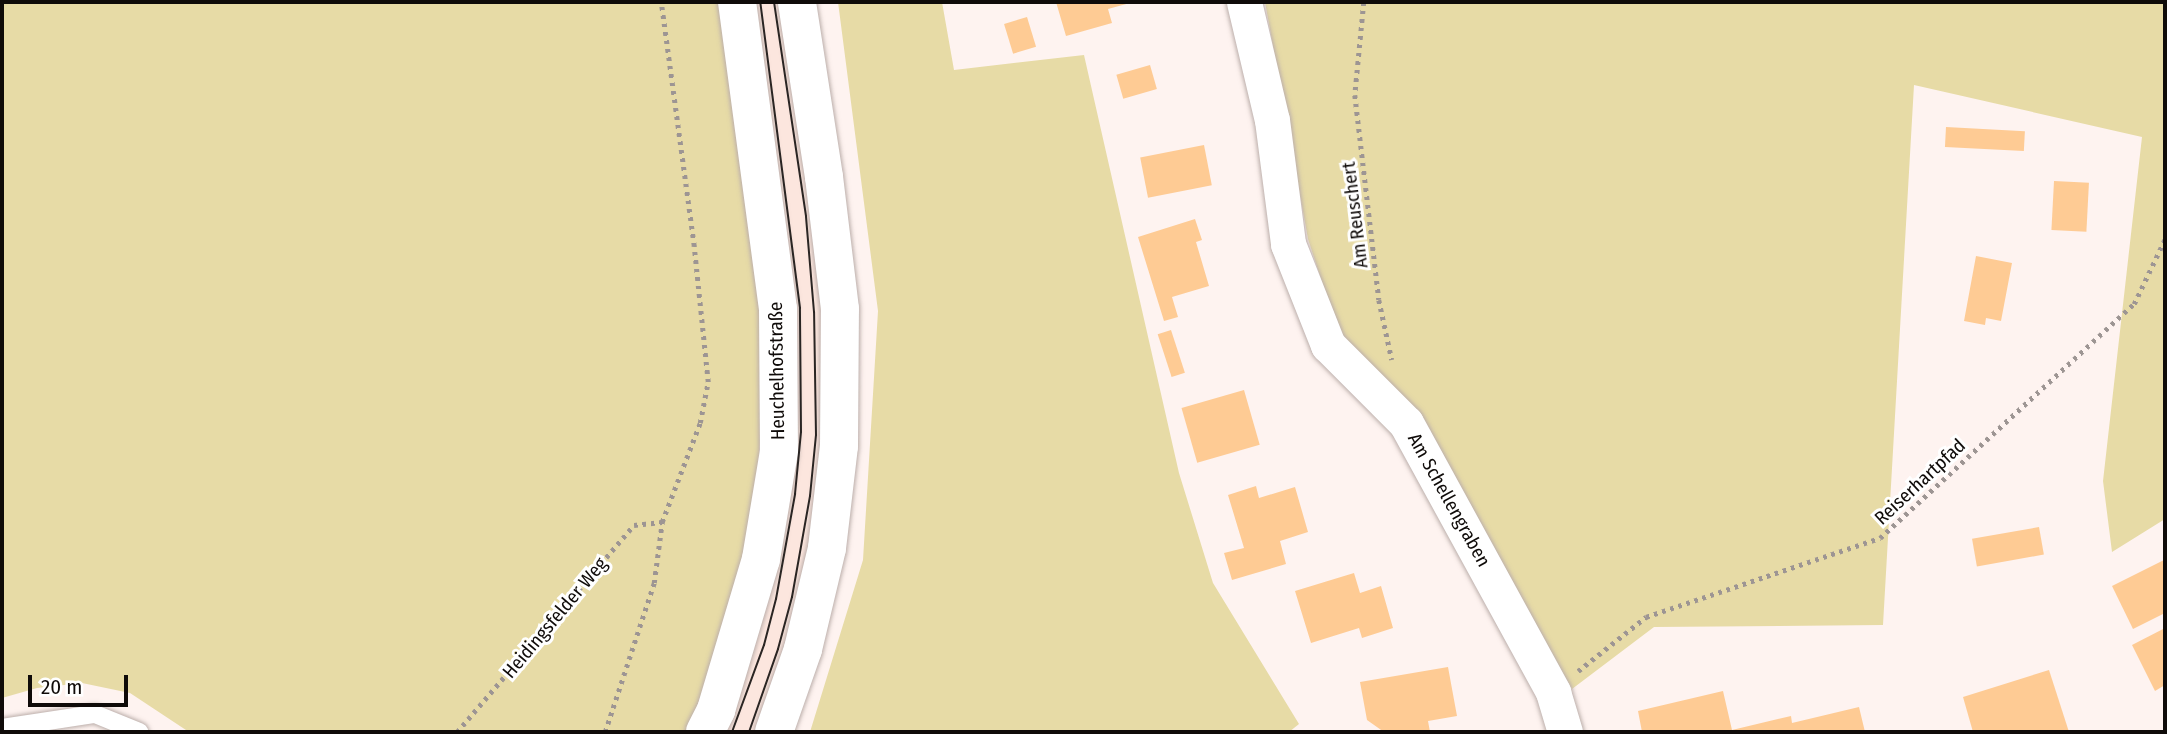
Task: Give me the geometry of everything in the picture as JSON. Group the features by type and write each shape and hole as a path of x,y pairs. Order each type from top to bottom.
{"main road":[{"name":"Heuchelhofstraße","path":"705,732 716,710 761,559 779,452 778,309 737,2"},
{"path":"774,732 803,649 827,548 839,446 840,309 824,177 797,2"}],"street":[{"name":"Am Schellengraben","path":"1244,2 1272,120 1288,244 1328,345 1406,423 1553,692 1565,732"}],"lane":[{"path":"2,728 95,714 139,732"}],"path":[{"path":"605,732 654,583 662,522 700,423 708,382 694,246 661,2"},
{"name":"Am Reuschert","path":"1364,2 1355,95 1379,300 1406,423"},
{"name":"Reiserhartpfad","path":"1553,692 1646,617 1880,538 2134,304 2165,239"},
{"name":"Heidingsfelder Weg","path":"457,732 634,525 662,522"}],"shaded area":[{"path":"2,2 721,2 762,318 763,405 756,490 736,597 688,732 189,732 130,693 82,683 37,688 2,698"},
{"path":"752,2 783,2 823,300 822,463 799,600 757,732 724,732 769,590"},
{"path":"838,2 942,2 954,70 1084,55 1179,473 1213,583 1299,724 1289,732 810,732 863,560 878,311"},
{"path":"1265,2 2165,2 2165,519 2112,552 2103,481 2142,137 1914,85 1883,625 1654,627 1572,689 1418,420 1341,340 1308,239"}],"building":[{"path":"1056,2 1130,3 1108,9 1112,23 1066,36"},
{"path":"1027,17 1036,47 1013,54 1004,24"},
{"path":"1150,65 1157,89 1123,99 1116,75"},
{"path":"1946,127 2025,131 2024,151 1945,147"},
{"path":"1204,145 1212,185 1148,198 1140,157"},
{"path":"2054,181 2089,183 2086,232 2051,230"},
{"path":"1195,219 1202,240 1196,242 1209,286 1172,297 1178,317 1164,321 1138,237"},
{"path":"1976,256 2012,263 2001,321 1986,318 1985,325 1964,321"},
{"path":"1171,330 1185,373 1172,377 1158,334"},
{"path":"1244,390 1260,445 1197,463 1182,408"},
{"path":"1256,486 1259,498 1295,487 1308,532 1280,541 1286,564 1232,580 1224,553 1244,548 1228,495"},
{"path":"2039,527 2044,555 1977,566 1972,539"},
{"path":"2164,560 2165,613 2133,629 2112,586"},
{"path":"1354,573 1360,593 1381,586 1393,628 1362,638 1359,628 1311,643 1295,591"},
{"path":"2165,628 2165,685 2155,691 2132,645"},
{"path":"1448,667 1457,716 1428,721 1430,732 1384,732 1367,720 1360,682"},
{"path":"2049,670 2069,732 1973,732 1963,697"},
{"path":"1723,691 1732,730 1791,716 1792,723 1859,707 1865,732 1642,732 1638,711"}],"tram line":[{"path":"732,732 764,645 776,599 795,494 801,432 800,308 760,2"},
{"path":"749,732 778,649 792,597 810,496 816,435 814,312 806,216 774,2"}]}
